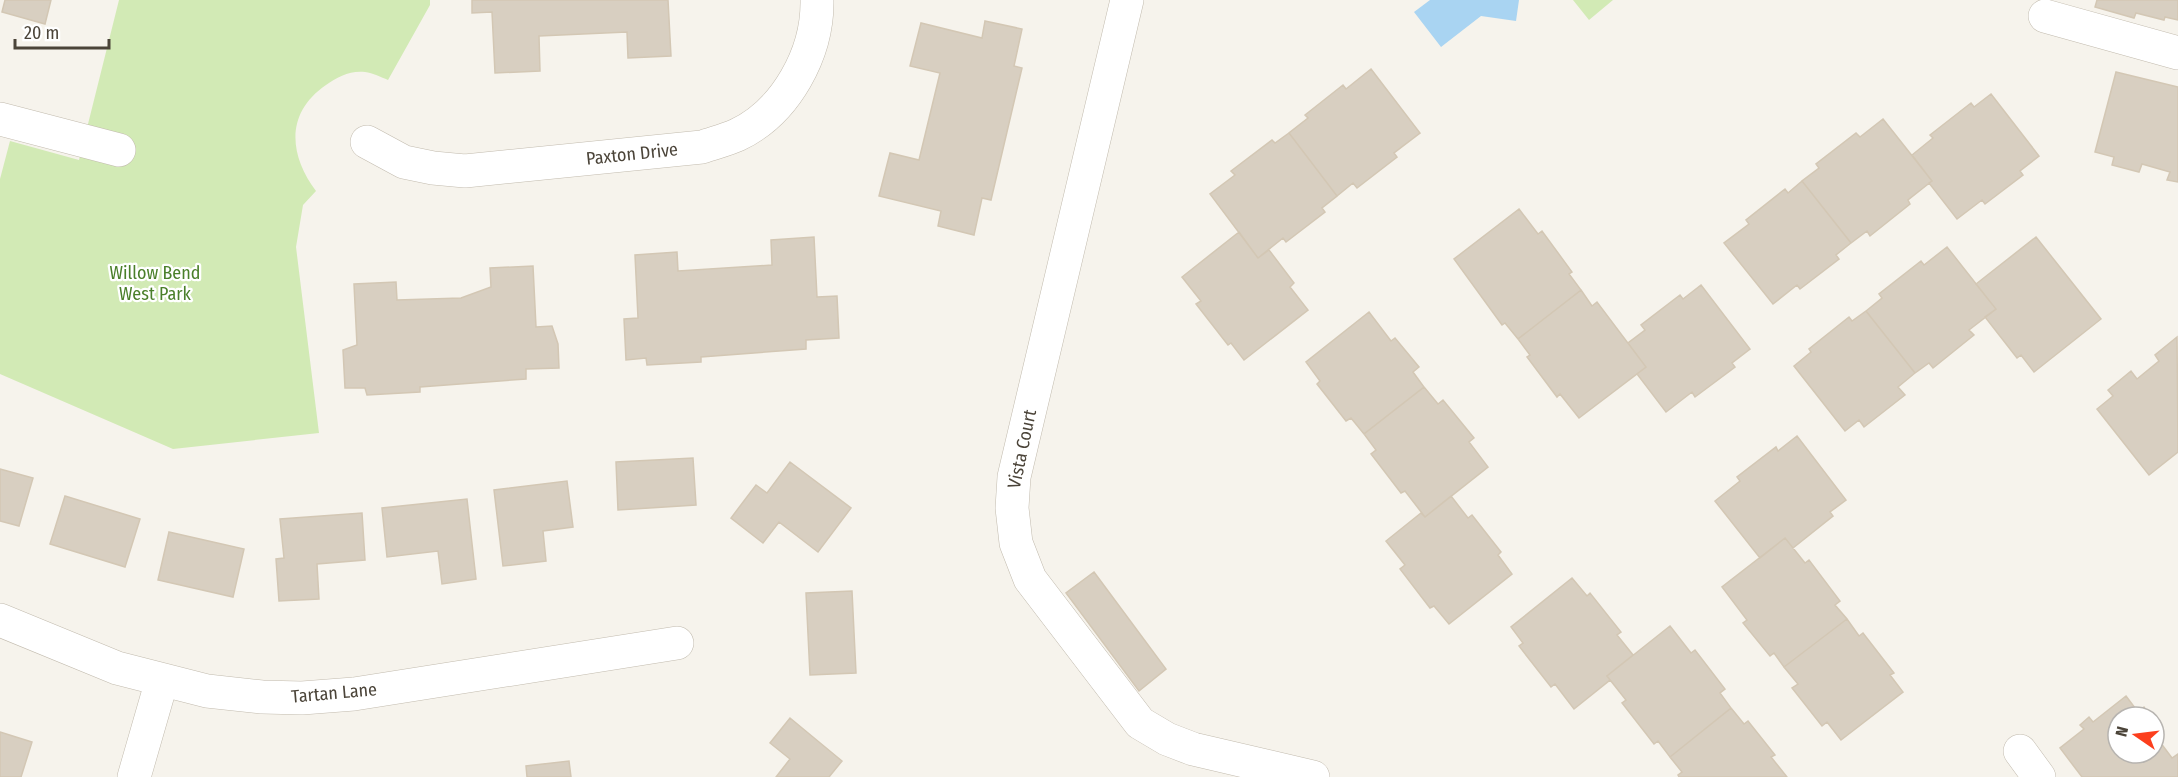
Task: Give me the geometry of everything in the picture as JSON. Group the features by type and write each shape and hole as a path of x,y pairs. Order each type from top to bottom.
{"street":[{"name":"Paxton Drive","path":"367,142 404,162 465,171 702,147 737,135 752,126 769,112 795,81 808,53 817,12 817,0"},
{"name":"Vista Court","path":"1127,0 1014,477 1012,508 1016,543 1030,579 1140,723 1167,739 1193,749 1313,777"},
{"path":"2045,16 2178,53"},
{"path":"0,120 119,150"},
{"name":"Tartan Lane","path":"0,620 117,668 207,691 261,697 354,694 677,643"},
{"path":"134,777 162,680"},
{"path":"2020,751 2039,777"}],"green space":[{"name":"Willow Bend West Park","path":"119,0 430,0 430,5 388,80 371,73 360,72 339,77 313,96 303,108 298,121 296,149 300,163 316,191 303,205 296,247 319,433 173,449 0,374 0,179 10,141 79,160"},
{"path":"1573,0 1613,0 1589,20"}],"water":[{"path":"1430,0 1519,0 1516,21 1481,16 1441,47 1414,12"}],"building":[{"path":"5,0 51,0 45,24 2,12"},
{"path":"472,0 668,0 671,56 628,58 627,32 539,36 540,71 495,73 492,12 472,13"},
{"path":"2097,0 2178,0 2178,20 2165,17 2164,20 2136,13 2134,18 2095,7"},
{"path":"985,21 1022,29 1014,66 1022,68 991,200 982,198 974,235 938,226 941,211 879,196 890,153 919,160 940,73 910,66 921,23 982,38"},
{"path":"1371,69 1420,133 1394,153 1397,157 1357,188 1353,183 1337,196 1289,133 1308,118 1305,115 1343,85 1346,89"},
{"path":"2116,72 2178,87 2178,182 2167,180 2170,172 2142,164 2139,172 2112,165 2114,157 2095,152"},
{"path":"1991,94 2039,156 2020,171 2023,175 1985,204 1982,200 1957,219 1929,183 1932,181 1912,155 1933,138 1930,135 1971,103 1974,107"},
{"path":"1883,119 1932,181 1908,200 1910,204 1870,236 1867,231 1851,243 1802,181 1819,168 1816,164 1856,133 1860,137"},
{"path":"1289,133 1337,196 1322,208 1325,212 1286,242 1283,238 1258,258 1210,194 1235,175 1231,171 1272,140 1275,143"},
{"path":"1802,181 1851,243 1836,255 1839,259 1800,289 1797,285 1773,304 1724,243 1749,224 1746,220 1785,189 1788,193"},
{"path":"1519,209 1538,234 1542,231 1572,272 1569,274 1581,290 1518,339 1505,323 1502,325 1454,259"},
{"path":"1239,232 1258,258 1269,250 1294,283 1290,287 1308,310 1244,360 1231,343 1228,345 1196,304 1201,301 1182,277"},
{"path":"814,237 817,297 837,296 839,338 806,340 806,349 701,357 701,362 647,365 646,358 626,360 624,319 638,318 635,255 677,252 678,271 772,265 771,240"},
{"path":"2036,237 2101,319 2034,372 2021,355 2017,358 1985,317 1996,309 1976,284"},
{"path":"1947,247 1996,309 1969,330 1974,335 1933,368 1929,363 1915,373 1866,311 1882,298 1879,294 1921,261 1924,265"},
{"path":"533,266 536,327 552,326 558,344 559,368 526,369 526,379 420,387 420,392 367,395 365,388 345,388 343,350 357,345 354,284 396,282 397,300 461,298 491,287 490,268"},
{"path":"1701,285 1750,349 1732,363 1735,367 1695,397 1692,392 1666,412 1637,374 1646,367 1628,343 1645,330 1641,325 1680,295 1683,299"},
{"path":"1581,290 1592,306 1597,302 1646,367 1579,418 1560,394 1557,397 1527,357 1530,355 1518,339"},
{"path":"1866,311 1915,373 1898,387 1905,395 1864,427 1859,420 1845,431 1794,366 1811,352 1809,349 1849,317 1852,321"},
{"path":"1369,312 1391,341 1395,338 1419,367 1413,372 1424,387 1364,434 1351,418 1346,421 1317,384 1320,381 1306,362"},
{"path":"2177,337 2178,452 2149,475 2097,409 2113,396 2108,390 2131,371 2137,379 2159,361 2155,355"},
{"path":"1424,387 1438,404 1443,400 1474,438 1469,442 1488,467 1425,517 1405,491 1401,493 1371,454 1376,450 1364,434"},
{"path":"1797,436 1846,500 1830,512 1833,516 1793,548 1785,538 1760,558 1715,501 1740,481 1737,477 1776,447 1778,451"},
{"path":"693,458 696,505 618,510 616,462"},
{"path":"790,462 851,508 818,552 779,522 763,543 731,518 756,485 767,493"},
{"path":"0,469 33,478 19,526 0,521"},
{"path":"567,481 573,527 543,531 546,561 503,566 494,490"},
{"path":"65,496 140,519 125,567 50,544"},
{"path":"1451,496 1468,518 1472,515 1501,552 1498,555 1512,574 1449,624 1434,606 1430,608 1400,569 1405,565 1386,541 1421,513 1425,517"},
{"path":"467,499 476,579 442,584 438,551 387,557 382,508"},
{"path":"362,513 365,560 317,564 319,599 279,601 276,559 284,558 280,519"},
{"path":"169,532 244,549 233,597 158,580"},
{"path":"1785,538 1805,563 1809,560 1840,601 1835,605 1847,619 1784,667 1774,653 1770,656 1743,623 1747,620 1722,587"},
{"path":"1094,572 1166,669 1139,691 1066,593"},
{"path":"1572,578 1587,596 1590,593 1621,632 1617,635 1633,655 1607,676 1610,680 1574,709 1555,684 1551,687 1519,646 1523,643 1511,627"},
{"path":"852,591 856,673 810,675 806,593"},
{"path":"1847,619 1859,636 1863,633 1894,673 1890,675 1903,692 1841,740 1827,722 1822,726 1792,688 1798,684 1784,667"},
{"path":"1670,626 1691,653 1695,650 1725,689 1720,693 1731,708 1670,757 1658,741 1654,744 1622,703 1626,700 1607,676"},
{"path":"2126,696 2133,705 2115,705"},
{"path":"1731,708 1744,724 1748,721 1775,755 1771,757 1787,777 1679,777 1678,775 1682,772 1670,757"},
{"path":"2106,712 2106,765 2166,765 2166,750 2172,758 2178,754 2178,777 2082,777 2060,748 2084,729 2080,725 2089,717 2093,722"},
{"path":"790,718 842,761 829,777 776,777 790,759 770,743"},
{"path":"0,732 32,742 21,777 0,777"},
{"path":"569,761 571,777 527,777 526,766"}]}
